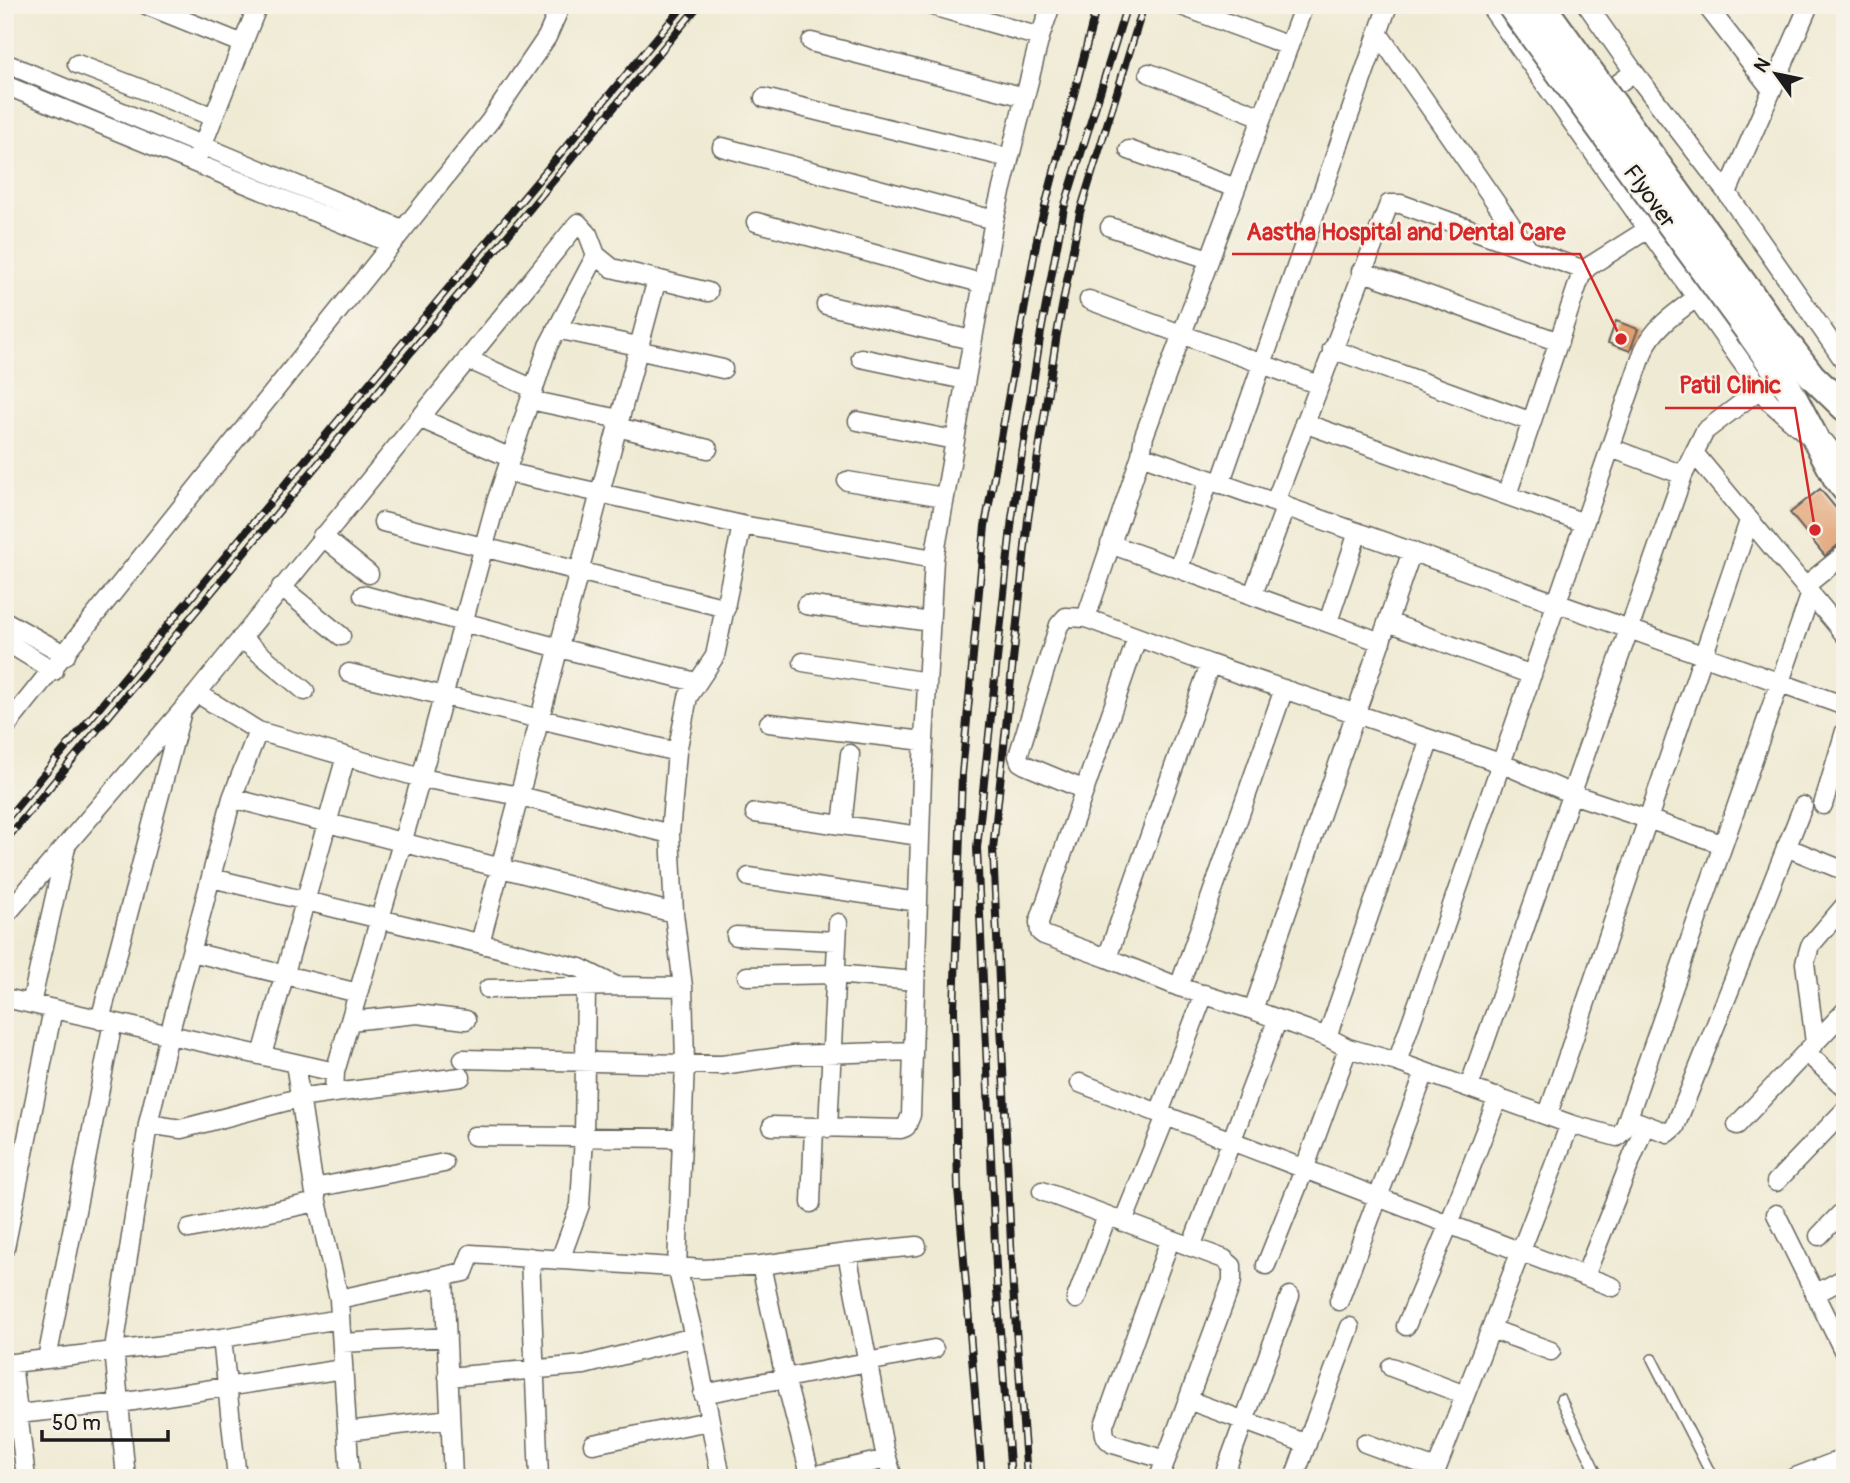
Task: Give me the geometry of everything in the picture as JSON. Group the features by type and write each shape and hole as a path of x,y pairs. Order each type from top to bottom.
{"main road":[{"name":"Flyover","path":"1510,5 1763,331 1812,376 1841,411"},
{"name":"Flyover","path":"1542,5 1763,331 1789,389 1845,489"}],"street":[{"path":"146,5 243,44"},
{"path":"195,164 258,5"},
{"path":"5,728 54,671 390,243 490,121 547,37 561,5"},
{"path":"929,5 1040,37"},
{"path":"772,1126 901,1129 906,1127 911,1115 920,836 934,559 994,220 1040,37 1051,5"},
{"path":"1179,5 1289,46"},
{"path":"1086,618 1141,454 1144,436 1304,5"},
{"path":"1179,568 1263,365 1388,5"},
{"path":"1489,5 1760,389 1776,408 1818,444"},
{"path":"1587,5 1634,72 1727,193 1845,362"},
{"path":"1727,193 1809,5"},
{"path":"1711,8 1772,90"},
{"path":"1378,33 1528,249"},
{"path":"811,42 1025,97"},
{"path":"5,63 402,229"},
{"path":"77,64 214,117"},
{"path":"1570,120 1634,72"},
{"path":"1149,73 1262,117"},
{"path":"5,85 390,243"},
{"path":"764,98 1009,158"},
{"path":"722,147 994,220"},
{"path":"1129,150 1236,188"},
{"path":"1253,594 1304,423 1386,208 1392,202 1584,270"},
{"path":"756,222 981,283"},
{"path":"5,916 197,693 578,223 588,234 596,255 612,268 708,292"},
{"path":"1110,227 1209,259"},
{"path":"1507,495 1584,270 1648,229"},
{"path":"334,1093 335,1072 421,778 483,547 508,465 556,329 596,255"},
{"path":"1361,271 1559,342"},
{"path":"480,943 657,279"},
{"path":"1397,1062 1650,338 1662,324 1696,298"},
{"path":"1089,300 1319,385"},
{"path":"826,305 971,340"},
{"path":"556,329 723,369"},
{"path":"1332,348 1532,422"},
{"path":"861,358 965,380"},
{"path":"467,359 532,394 618,423 709,449"},
{"path":"1469,1087 1693,453 1699,439 1711,425 1760,389"},
{"path":"419,418 508,465 599,493 742,525 934,559"},
{"path":"858,421 954,440"},
{"path":"1304,423 1584,523"},
{"path":"1611,448 1684,475"},
{"path":"1693,453 1845,635"},
{"path":"1141,454 1845,706"},
{"path":"847,481 944,497"},
{"path":"1548,1114 1749,521"},
{"path":"383,522 726,608"},
{"path":"721,1478 694,1337 677,1267 684,1063 683,987 674,913 670,834 677,752 688,697 715,656 742,525"},
{"path":"1328,622 1358,532"},
{"path":"322,536 369,574"},
{"path":"1110,544 1381,642"},
{"path":"1253,1010 1412,551"},
{"path":"1137,638 1039,928 1040,932 1179,987 1327,1037 1348,1048 1397,1062 1570,1124 1617,1138 1622,1134 1628,1118 1781,682 1808,590 1845,555"},
{"path":"281,587 341,636"},
{"path":"363,595 696,682"},
{"path":"806,605 930,622"},
{"path":"1085,790 1025,765 1020,762 1018,756 1059,625 1066,617 1086,618 1210,664 1503,764 1572,794 1722,844"},
{"path":"5,621 66,655"},
{"path":"1388,622 1532,675"},
{"path":"241,638 305,691"},
{"path":"5,641 54,671"},
{"path":"803,662 927,682"},
{"path":"1107,958 1210,664"},
{"path":"349,673 677,752"},
{"path":"1179,987 1284,689"},
{"path":"197,693 258,731 421,778 520,796 670,834"},
{"path":"47,1359 107,1021 183,709"},
{"path":"769,723 924,741"},
{"path":"126,1478 114,1349 148,1124 232,798 258,731"},
{"path":"1822,804 1845,731"},
{"path":"1327,1037 1430,739"},
{"path":"842,825 850,754"},
{"path":"262,1055 346,756"},
{"path":"232,798 674,913"},
{"path":"1628,1118 1668,1132 1675,1127 1803,806"},
{"path":"755,813 920,836"},
{"path":"31,1004 67,844"},
{"path":"1786,847 1845,871"},
{"path":"749,877 918,902"},
{"path":"212,878 580,968 616,986"},
{"path":"1845,905 1810,946 1805,962 1810,1047 1845,1088"},
{"path":"736,936 837,932 831,1053 811,1203"},
{"path":"192,952 358,993"},
{"path":"747,976 835,974 915,981"},
{"path":"561,1259 579,1214 584,1137 586,987"},
{"path":"488,989 683,987"},
{"path":"1076,1299 1162,1114 1204,995"},
{"path":"5,998 335,1072"},
{"path":"5,1248 53,1009"},
{"path":"1737,1125 1845,1011"},
{"path":"350,1021 418,1014 466,1020"},
{"path":"1191,1247 1277,1021"},
{"path":"1266,1265 1348,1048"},
{"path":"463,1059 722,1065 793,1055 914,1051"},
{"path":"295,1063 316,1195 338,1299 350,1478"},
{"path":"1339,1301 1425,1072"},
{"path":"148,1124 181,1129 299,1098 461,1077"},
{"path":"1080,1083 1612,1287"},
{"path":"1406,1326 1498,1097"},
{"path":"1776,1182 1845,1110"},
{"path":"1365,1443 1434,1473 1570,1124"},
{"path":"1585,1276 1645,1125"},
{"path":"474,1136 681,1138"},
{"path":"189,1229 444,1163"},
{"path":"1042,1191 1224,1259 1232,1266 1233,1272 1159,1478"},
{"path":"1819,1236 1845,1209"},
{"path":"1776,1214 1845,1354"},
{"path":"1166,1460 1113,1444 1104,1434 1104,1425 1170,1240"},
{"path":"338,1299 464,1272 471,1254 704,1269 761,1265 847,1252 917,1246"},
{"path":"847,1252 867,1362 893,1478"},
{"path":"530,1257 539,1478"},
{"path":"761,1265 808,1477 887,1459"},
{"path":"444,1277 453,1478"},
{"path":"1815,1294 1845,1278"},
{"path":"1223,1478 1290,1296"},
{"path":"26,1478 9,1364 114,1349 222,1338 340,1319"},
{"path":"1294,1478 1350,1327"},
{"path":"1491,1328 1551,1351"},
{"path":"342,1343 447,1337"},
{"path":"448,1377 591,1363 694,1337"},
{"path":"222,1338 237,1478"},
{"path":"704,1394 934,1349"},
{"path":"1391,1367 1465,1395"},
{"path":"13,1404 120,1403 344,1369"},
{"path":"1188,1400 1307,1444"},
{"path":"347,1431 450,1419"},
{"path":"593,1444 709,1421"},
{"path":"1793,1478 1845,1458"}],"lane":[{"path":"1789,389 1845,460"},
{"path":"1652,1359 1713,1478"},
{"path":"1561,1399 1599,1478"}],"building":[{"path":"1616,321 1638,329 1630,351 1608,343"},
{"path":"1820,489 1845,519 1845,543 1838,545 1825,556 1790,513"}],"railway":[{"path":"5,821 684,5"},
{"path":"5,841 699,5"},
{"path":"982,1478 958,1188 954,1010 962,774 985,526 1038,234 1097,5"},
{"path":"1011,1478 997,1289 977,848 1012,518 1041,332 1064,208 1127,5"},
{"path":"1027,1478 1013,1288 993,849 1028,519 1057,334 1080,212 1144,5"}],"place":[{"name":"Aastha Hospital and Dental Care","path":"1621,339"},
{"name":"Patil Clinic","path":"1815,530"}]}
